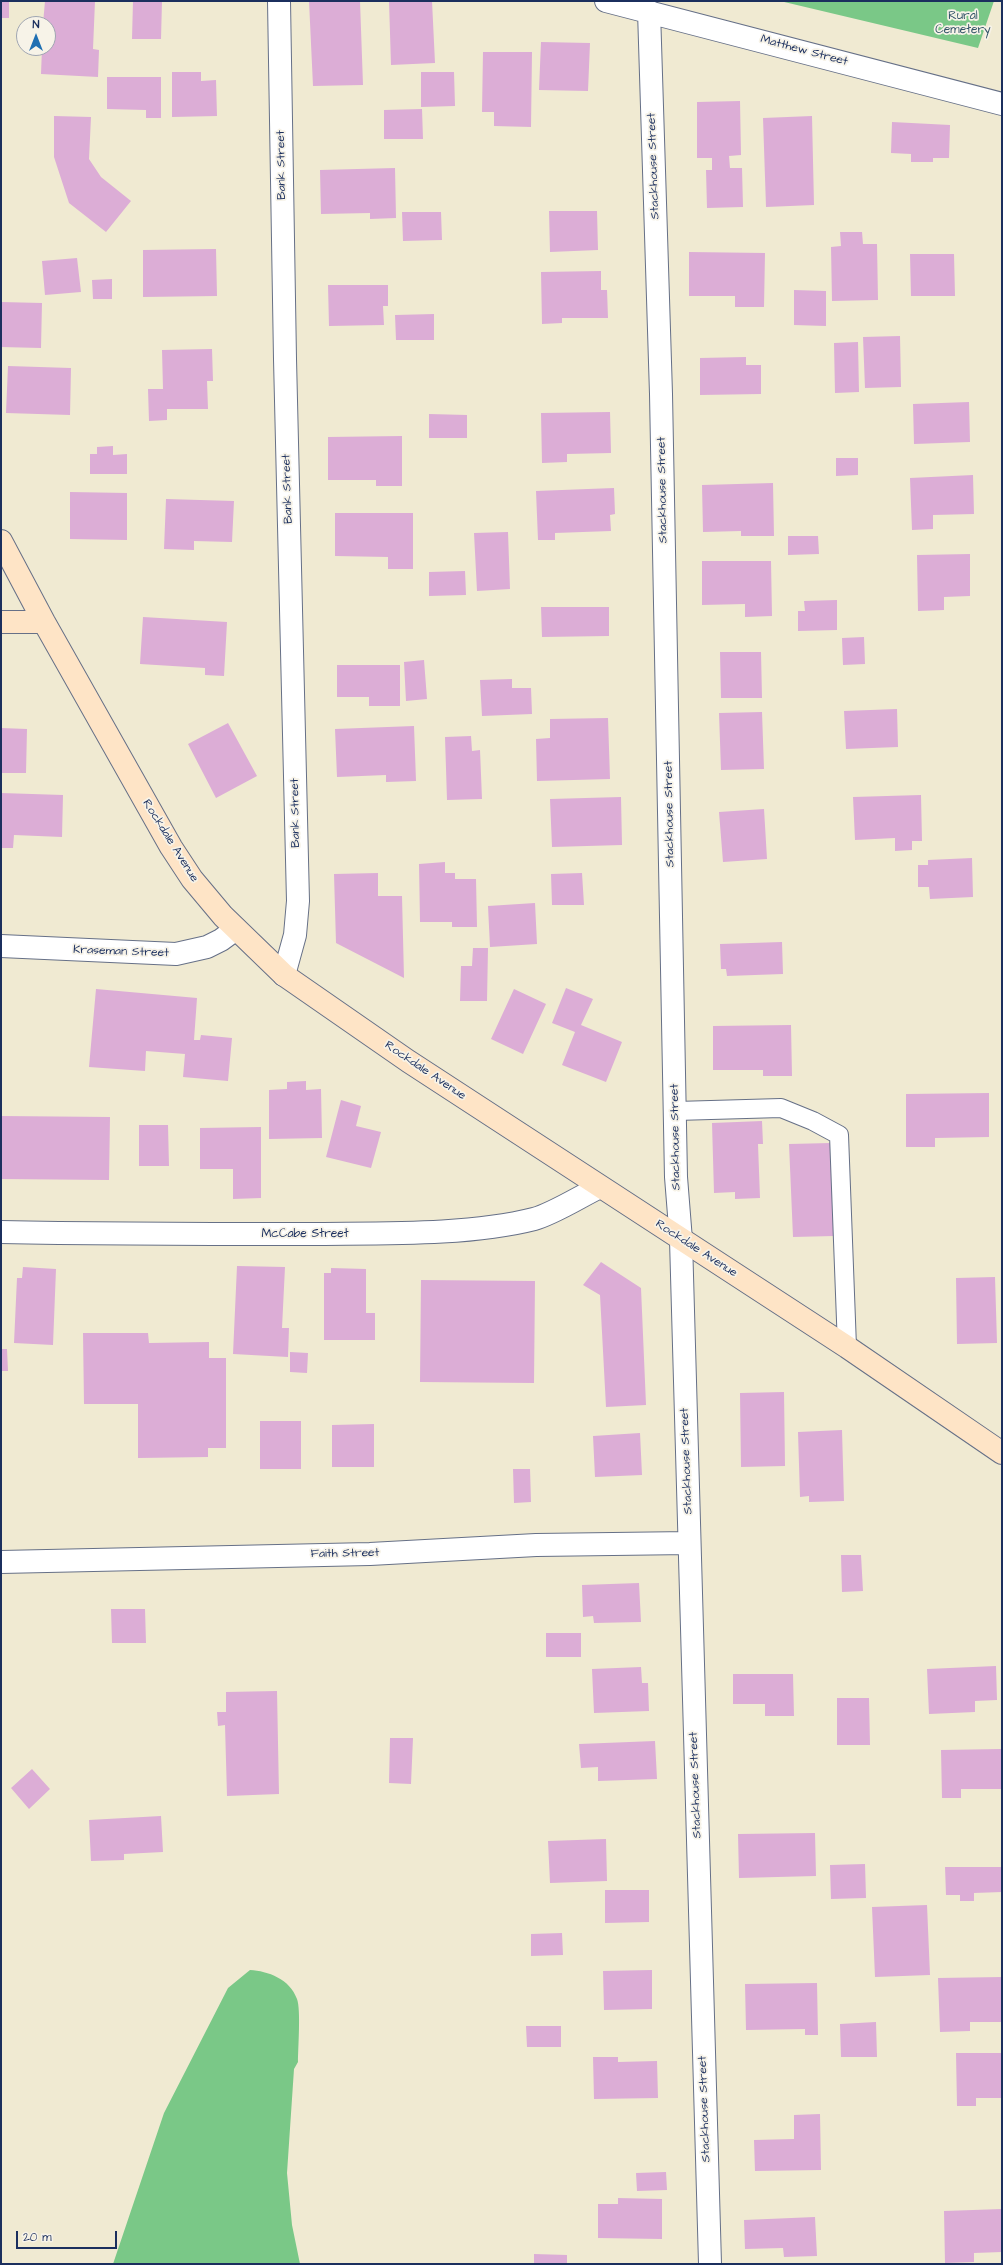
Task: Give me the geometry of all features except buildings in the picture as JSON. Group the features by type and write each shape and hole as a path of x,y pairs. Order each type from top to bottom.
{"main road":[{"name":"Rockdale Avenue","path":"1,542 44,622 171,847 192,879 236,929 284,975 408,1061 847,1347 1002,1453"},
{"path":"1,622 44,622"}],"street":[{"name":"Bank Street","path":"279,1 284,359 298,901 296,935 284,975"},
{"name":"Matthew Street","path":"606,1 1002,104"},
{"name":"Stackhouse Street","path":"649,11 661,402 676,1111 676,1177 681,1240 710,2264"},
{"name":"Kraseman Street","path":"1,946 176,954 207,947 221,940 236,929"},
{"name":"McCabe Street","path":"1,1232 118,1234 350,1234 503,1226 536,1218 600,1187"},
{"name":"Faith Street","path":"1,1562 370,1554 536,1545 689,1543"}],"lane":[{"path":"676,1111 781,1108 813,1121 839,1135 847,1347"}],"green space":[{"name":"Rural Cemetery","path":"780,1 994,1 978,48"},
{"path":"250,1970 271,1974 284,1981 294,1992 298,2004 298,2062 294,2069 287,2173 292,2225 300,2264 113,2264 164,2113 228,1988"}]}
